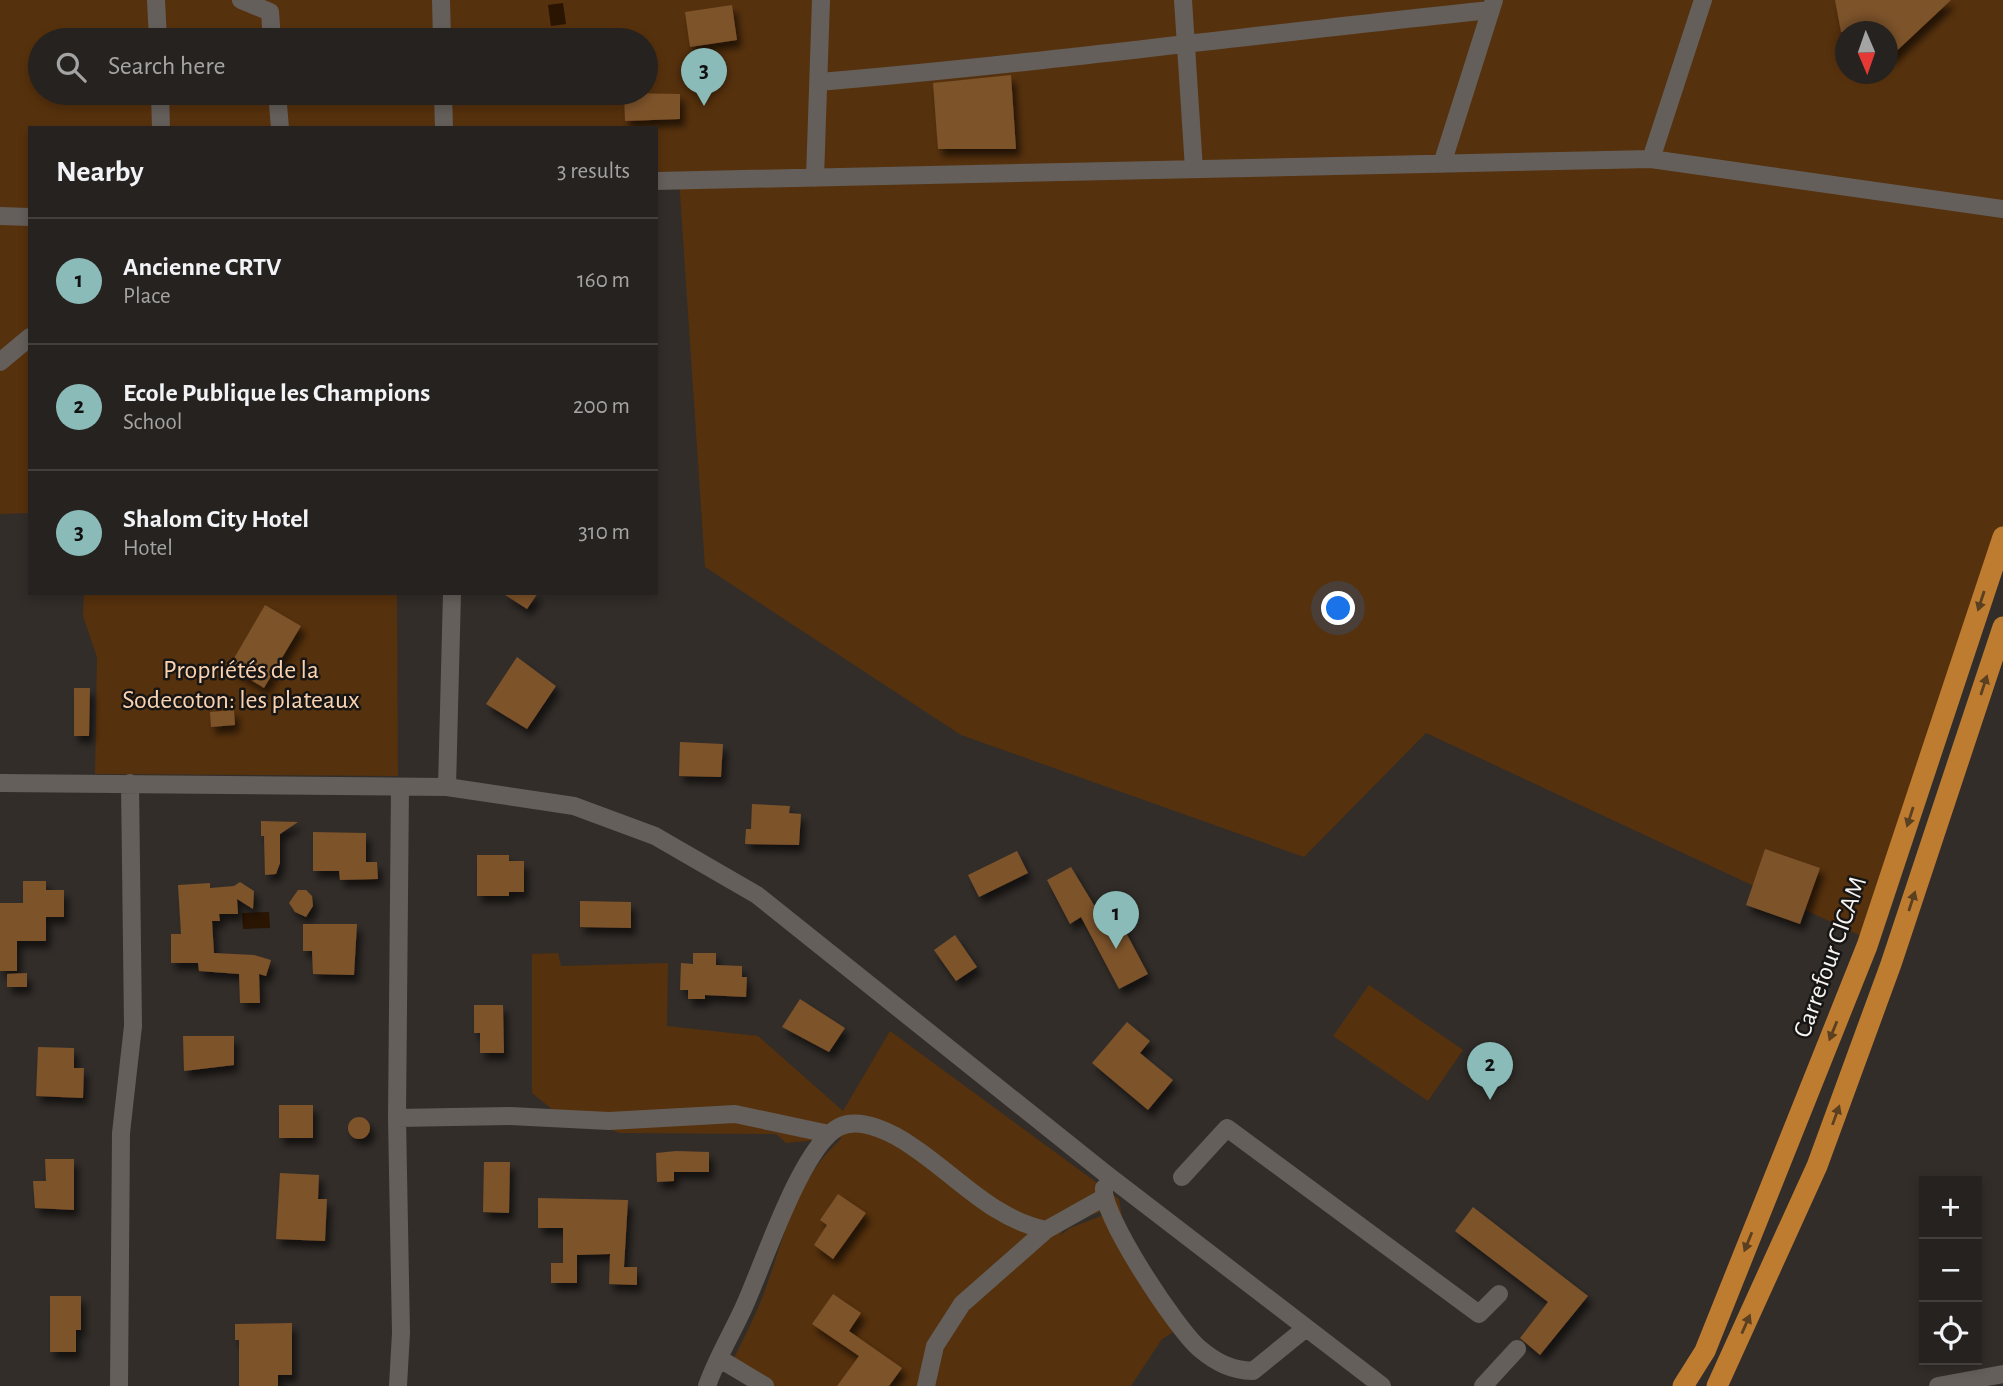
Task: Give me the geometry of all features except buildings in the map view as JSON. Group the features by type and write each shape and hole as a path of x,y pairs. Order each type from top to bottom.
{"main road":[{"name":"Carrefour CICAM","path":"1683,1386 1705,1351 1867,946 2003,537"},
{"path":"1717,1386 1817,1166 1891,964 2003,627"}],"street":[{"path":"156,0 157,28"},
{"path":"241,0 270,12 271,28"},
{"path":"441,0 442,28"},
{"path":"815,178 821,0"},
{"path":"1183,0 1194,170"},
{"path":"1651,159 1703,0"},
{"path":"819,82 1009,66 1186,41 1492,5 1442,164"},
{"path":"160,105 161,126"},
{"path":"278,105 280,126"},
{"path":"443,105 444,126"},
{"path":"658,181 1651,159 2003,209"},
{"path":"0,216 28,217"},
{"path":"0,362 28,339"},
{"path":"447,787 452,595"},
{"path":"0,783 447,787 574,806 655,836 745,889 1106,1174 1382,1386"},
{"path":"119,1386 121,1133 133,1026 130,783"},
{"path":"398,1386 401,1333 397,1118 400,787"},
{"path":"397,1118 510,1116 609,1121 735,1114 829,1134"},
{"path":"707,1386 787,1205 821,1143 840,1126 859,1124 886,1132 940,1164 1002,1216 1020,1224 1046,1230"},
{"path":"1182,1177 1227,1128 1479,1314 1499,1294"},
{"path":"1106,1174 1103,1198 1117,1232 1197,1347 1219,1364 1237,1370 1254,1371 1275,1357 1306,1328"},
{"path":"926,1386 935,1346 962,1304 1046,1230 1103,1198"},
{"path":"1483,1386 1517,1349"},
{"path":"720,1359 765,1386"},
{"path":"1938,1386 2003,1374"}],"green space":[{"path":"0,0 2003,0 2003,559 1874,942 1426,733 1304,857 961,735 705,567 679,179 658,179 658,126 28,126 28,513 0,514"},
{"name":"Propriétés de la Sodecoton: les plateaux","path":"84,595 397,595 398,776 95,774 97,657 83,616"},
{"path":"558,953 561,966 668,963 667,1026 758,1036 843,1111 890,1031 1119,1199 1122,1217 1104,1211 1067,1222 1060,1236 1070,1228 1106,1214 1174,1321 1172,1333 1162,1339 1131,1386 765,1386 731,1364 761,1299 802,1190 826,1155 841,1139 841,1135 840,1138 786,1143 776,1134 620,1133 553,1110 532,1093 532,954"},
{"path":"1369,985 1463,1050 1428,1101 1333,1036"}],"shaded area":[{"path":"563,3 566,24 551,26 548,5"},
{"path":"269,912 270,928 243,929 242,913"}],"place":[{"name":"Shalom City Hotel","path":"704,106"},
{"name":"Ancienne CRTV","path":"1116,949"},
{"name":"Ecole Publique les Champions","path":"1490,1100"}]}
